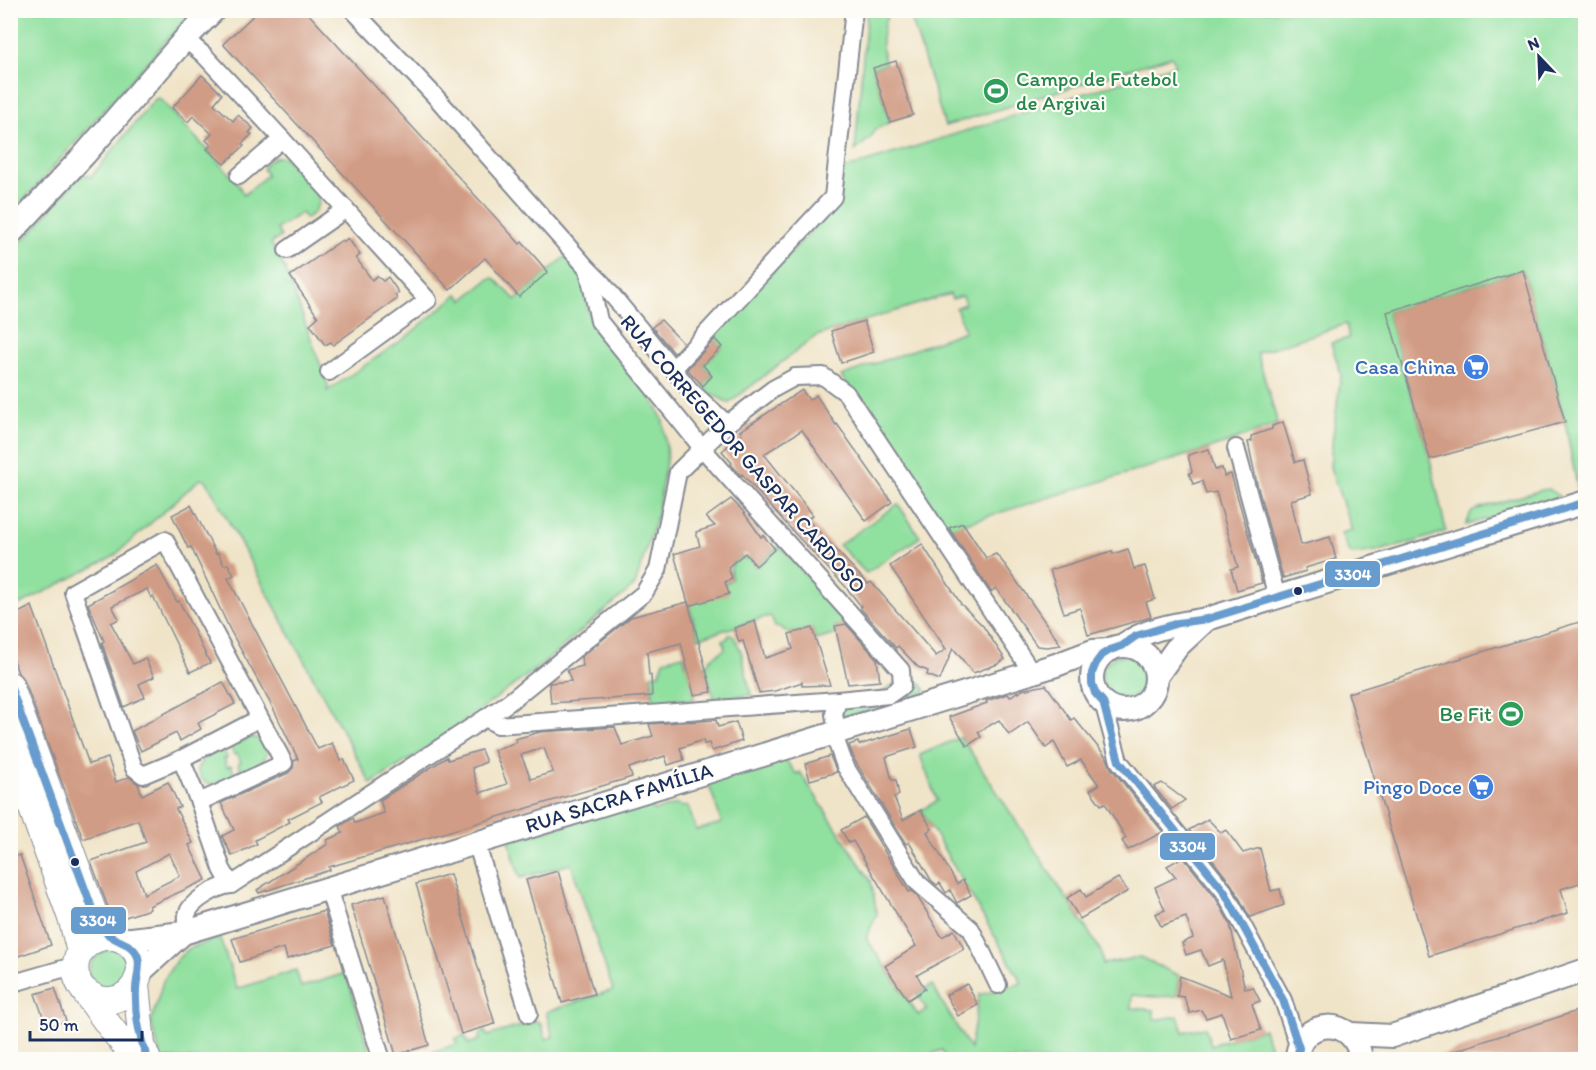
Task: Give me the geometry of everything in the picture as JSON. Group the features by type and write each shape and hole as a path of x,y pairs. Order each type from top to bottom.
{"main road":[{"path":"10,685 93,911 103,928 131,946 136,954 142,1046 148,1059"},
{"path":"10,747 72,921 79,968 118,1039 138,1059"},
{"path":"79,968 93,940 118,938"},
{"path":"79,968 99,1000 120,998 129,992 138,978"}],"street":[{"path":"10,234 213,10"},
{"path":"353,10 434,95 602,283 692,392 727,424"},
{"path":"674,368 833,198 854,10"},
{"path":"185,39 204,55 282,138 428,300 329,372"},
{"path":"238,176 282,138"},
{"path":"287,250 346,209"},
{"name":"RUA CORREGEDOR GASPAR CARDOSO","path":"588,269 598,321 702,448 901,670 902,686 889,695 838,700"},
{"path":"186,932 187,916 191,906 220,886 231,885 508,703 579,648 644,593 658,570 678,472 727,424 773,389 795,377 823,376 846,393 1032,672"},
{"path":"1236,448 1277,597"},
{"name":"RUA SACRA FAMÍLIA","path":"118,938 186,932 1056,665 1093,651 1116,648 1136,636 1178,624 1207,619 1586,502"},
{"path":"199,802 284,763 260,718 165,540 73,592 134,768 142,775 181,759 260,718"},
{"name":"RUA SACRA FAMÍLIA","path":"1156,677 1178,646 1207,619"},
{"path":"1056,665 1099,697 1112,708 1122,711 1143,705 1150,697 1155,687 1154,667 1142,651 1116,648 1102,655 1092,673 1092,683 1099,697 1119,760 1224,891 1283,1000 1298,1054"},
{"path":"486,718 498,725 838,700 834,714 835,731 845,766 917,882 971,929 998,985"},
{"path":"181,759 199,802 222,869 231,885"},
{"path":"476,842 529,1014"},
{"path":"211,924 207,912 208,906 228,892 231,885"},
{"path":"328,888 382,1059"},
{"name":"RUA SACRA FAMÍLIA","path":"138,978 186,932"},
{"path":"10,984 79,968"},
{"path":"1298,1054 1308,1034 1320,1027 1340,1028 1351,1034 1392,1036 1586,970"},
{"path":"1351,1034 1360,1050 1361,1059"},
{"path":"1368,1059 1392,1036"}],"green space":[{"path":"10,11 193,11 11,214"},
{"path":"867,11 889,11 882,38 886,64 873,68 890,122 874,130 871,137 855,151"},
{"path":"909,11 1585,11 1585,488 1578,491 1565,422 1523,270 1387,312 1430,459 1446,531 1400,546 1365,553 1353,554 1348,550 1341,533 1352,530 1330,467 1341,374 1331,343 1349,338 1346,324 1257,353 1277,424 1227,443 946,529 908,470 841,376 965,331 956,308 965,304 962,296 952,299 950,294 816,336 729,403 708,392 703,386 712,376 703,365 722,347 712,336 832,209 844,169 1175,65 1172,56 945,126"},
{"path":"159,98 236,181 244,195 267,175 263,169 267,163 279,157 286,158 316,192 319,202 315,211 306,219 301,213 277,229 281,237 271,243 285,268 328,385 327,391 405,338 458,294 463,300 489,279 494,278 516,300 566,256 576,267 584,286 591,326 650,395 663,420 667,456 657,515 635,585 536,669 435,743 371,784 206,480 200,479 113,557 11,609 11,251 32,231 79,177 87,175 91,177 154,100"},
{"path":"1549,489 1560,497 1466,525 1471,513 1477,509"},
{"path":"898,504 920,537 866,573 839,545"},
{"path":"780,546 857,630 856,636 842,625 835,626 837,634 816,640 812,629 789,634 780,627 775,627 769,616 699,638 689,606 732,579 730,571 735,561 741,556 743,559 749,558 756,566"},
{"path":"733,635 741,651 751,695 714,698 705,666 710,659 725,649 723,640"},
{"path":"683,655 693,686 694,700 654,703 651,675 660,673 664,660"},
{"path":"1124,655 1133,656 1140,661 1145,668 1145,686 1140,693 1133,698 1124,699 1115,698 1108,693 1103,686 1102,677 1103,668 1108,661 1115,656"},
{"path":"910,672 926,690 923,693 845,717 843,714 840,715 841,708 869,702"},
{"path":"252,737 263,740 268,751 262,763 242,773 238,764 241,762 237,754 234,755 230,746"},
{"path":"961,737 1101,951 1103,964 1140,957 1180,976 1177,996 1132,995 1131,1008 1154,1010 1154,1020 1178,1016 1183,1032 1205,1027 1211,1045 1264,1029 1273,1059 947,1060 942,1050 914,1060 408,1060 457,1044 455,1039 465,1035 468,1044 480,1040 479,1035 485,1031 487,1036 538,1021 539,1024 541,1023 546,1039 553,1037 546,1012 613,990 571,864 520,878 509,841 650,801 654,811 678,804 682,807 688,806 696,830 722,823 708,782 785,759 796,774 800,772 871,881 877,914 866,938 918,1015 927,1010 917,994 932,985 970,1049 979,995 1022,983 921,810 937,801 920,755"},
{"path":"223,749 227,758 224,759 227,767 231,766 235,775 213,784 204,782 197,770 201,762 207,756"},
{"path":"220,938 237,989 296,970 301,987 346,973 372,1059 161,1059 151,1022 163,981 177,959 190,948"},
{"path":"108,950 115,950 126,956 131,975 112,991 93,982 89,972 95,958"}],"building":[{"path":"259,10 305,10 548,272 519,297 485,258 450,290 223,44"},
{"path":"896,61 913,115 890,122 873,68"},
{"path":"202,75 222,94 214,104 233,121 238,115 253,128 249,133 252,134 242,144 244,146 224,164 207,149 211,145 206,140 212,134 193,116 188,122 172,108"},
{"path":"348,238 360,255 356,258 372,280 377,276 383,281 388,277 399,293 395,295 397,299 333,345 331,342 325,345 310,324 318,317 290,276"},
{"name":"Casa China","path":"1523,270 1565,422 1430,459 1387,312"},
{"path":"661,320 683,343 674,353 652,327"},
{"path":"864,321 874,352 841,363 831,331"},
{"path":"715,339 722,347 703,365 712,376 703,386 687,369"},
{"path":"802,390 809,400 816,395 892,502 866,521 802,430 764,454 813,515 807,519 868,584 871,582 936,656 946,649 890,566 922,544 961,604 983,626 1005,659 973,673 953,648 940,680 927,675 928,671 918,667 898,646 896,648 861,609 845,586 731,464 722,451 742,434 740,431"},
{"path":"1283,422 1295,462 1303,460 1312,494 1291,500 1301,545 1330,537 1336,559 1305,568 1306,571 1283,578 1248,442 1252,441 1251,436 1272,429 1272,426"},
{"path":"1209,449 1215,470 1222,468 1224,476 1231,474 1262,583 1237,590 1231,569 1238,567 1216,492 1206,494 1202,481 1193,484 1189,473 1192,472 1188,455"},
{"path":"731,499 742,510 761,537 763,535 775,549 756,566 745,553 728,567 732,579 725,582 729,594 689,606 674,554 700,546 696,532 715,526 706,517"},
{"path":"191,505 216,554 218,553 224,565 228,564 234,575 228,578 318,749 332,743 341,761 344,759 354,780 319,797 322,802 288,819 290,822 255,840 257,844 232,856 222,836 234,830 221,803 288,773 293,768 294,761 298,759 230,630 191,547 188,548 172,515"},
{"path":"963,523 986,558 996,554 1006,566 1061,645 1037,646 996,588 991,592 949,528"},
{"path":"1128,549 1134,569 1145,566 1155,599 1146,602 1151,617 1088,635 1080,608 1064,613 1050,570 1112,551 1113,554"},
{"path":"157,565 177,602 179,601 210,663 190,672 153,596 151,598 147,589 112,606 119,619 111,623 133,664 145,658 154,677 139,684 145,697 124,707 102,643 104,641 88,604"},
{"path":"688,602 712,692 694,695 681,643 647,652 652,696 551,703 549,683 571,681 567,670 583,666 581,657 631,617"},
{"path":"32,606 89,764 108,758 116,782 129,777 138,784 142,795 168,782 180,807 176,809 193,843 189,845 206,880 149,906 150,909 116,920 107,905 91,861 146,842 138,820 83,839 24,680 18,673 10,651 10,617","holes":["169,853 180,876 144,894 136,871"]},
{"name":"Pingo Doce","path":"1586,620 1586,881 1561,889 1568,913 1429,956 1348,693"},
{"path":"755,621 765,658 793,649 789,634 812,628 830,685 802,686 802,682 775,691 759,693 743,641 739,642 734,628"},
{"path":"846,624 877,659 880,681 848,684 835,626"},
{"path":"223,682 235,704 198,723 201,729 180,741 176,733 141,751 132,731"},
{"path":"1046,685 1071,720 1074,718 1107,758 1111,768 1163,832 1128,850 1122,841 1126,838 1105,803 1101,805 1090,790 1099,785 1081,760 1067,767 1054,742 1046,748 1028,722 1009,735 999,720 978,732 981,737 967,746 949,717 987,703 986,701 1008,694 1010,697 1018,691 1019,693 1022,690"},
{"path":"716,720 718,727 736,722 742,741 712,751 709,743 704,744 703,740 680,748 684,760 668,765 665,756 629,768 632,777 329,867 330,870 259,893 257,890 328,844 327,840 343,833 340,826 353,818 355,823 384,813 380,800 447,757 448,760 481,750 486,762 472,768 480,793 507,784 494,750 517,742 515,739 540,732 615,727 622,745 653,736 649,724","holes":["544,748 553,772 531,779 521,755"]},
{"path":"911,729 917,747 886,757 892,780 896,780 899,795 894,797 903,820 921,810 932,829 927,832 957,884 963,880 971,895 957,903 950,890 946,893 940,883 937,885 931,880 909,842 906,844 855,761 849,745 858,742 859,745"},
{"path":"830,756 837,772 810,780 805,764"},
{"path":"1162,783 1185,800 1172,809 1154,787"},
{"path":"864,817 909,892 917,896 942,937 954,930 964,949 917,975 925,989 908,1000 885,966 916,946 853,841 849,843 841,830"},
{"path":"1208,819 1221,833 1226,830 1243,853 1260,848 1271,891 1280,889 1284,905 1250,917 1232,885 1189,830"},
{"path":"20,855 51,945 10,959 10,858"},
{"path":"1183,857 1215,897 1230,924 1245,989 1253,987 1260,1001 1252,1004 1261,1030 1231,1039 1222,1013 1206,1018 1201,1010 1190,1013 1184,997 1177,996 1180,976 1231,996 1223,960 1208,966 1201,950 1186,955 1182,943 1193,938 1186,917 1161,926 1155,914 1165,910 1155,887 1176,877 1167,866"},
{"path":"558,871 594,994 562,1003 526,880"},
{"path":"450,874 495,1024 461,1034 416,884"},
{"path":"1118,878 1128,891 1080,919 1067,898 1081,889 1086,897"},
{"path":"385,895 429,1045 396,1055 351,905"},
{"path":"324,911 335,945 287,959 284,948 240,962 232,939"},
{"path":"967,984 978,1005 958,1016 946,995"},
{"path":"55,988 66,1021 47,1027 35,994"},
{"path":"1586,1008 1586,1059 1437,1059 1436,1057"}],"transit line":[{"name":"3304","path":"1297,1060 1299,1048 1283,1000 1224,891 1119,761 1103,702 1095,693 1092,683 1092,673 1096,663 1102,655 1122,646 1136,636 1178,623 1207,619 1586,502"},
{"name":"3304","path":"10,686 93,911 106,933 129,946 138,957 137,1017 148,1060"}],"place":[{"name":"Campo de Futebol de Argivai","path":"996,91"},
{"name":"Casa China","path":"1476,367"},
{"name":"Be Fit","path":"1511,714"},
{"name":"Pingo Doce","path":"1481,787"}]}
